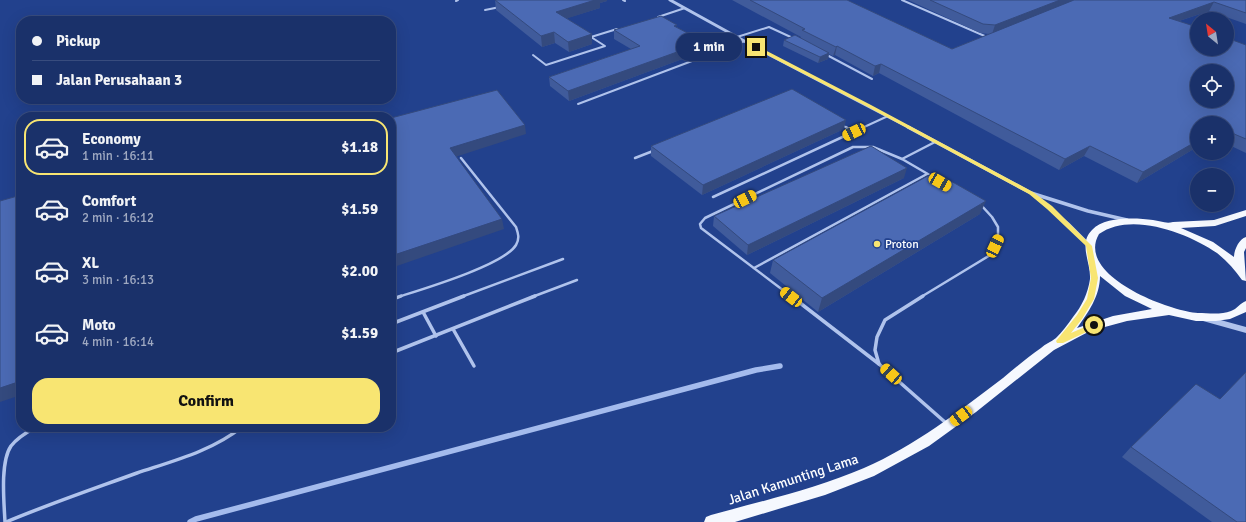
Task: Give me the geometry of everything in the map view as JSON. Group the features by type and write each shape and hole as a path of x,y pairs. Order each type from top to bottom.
{"main road":[{"path":"1060,341 1080,317 1090,299 1095,278 1089,246 1092,235 1101,227 1115,222 1133,221 1161,225 1215,224 1246,213"},
{"path":"1161,225 1199,238 1216,248 1239,268 1246,277"},
{"path":"1239,268 1239,252 1246,240"},
{"path":"1092,258 1103,273 1120,288 1142,301 1168,311 1202,318 1226,317 1242,310 1246,305"},
{"path":"1060,341 1094,325 1123,318 1168,311"},
{"name":"Jalan Kamunting Lama","path":"711,522 801,496 855,478 892,461 948,425 1060,341"}],"street":[{"path":"670,0 1031,193 1088,211 1133,221"},
{"path":"1031,193 1068,224 1089,246"},
{"path":"1202,318 1246,330"}],"lane":[{"path":"902,0 979,34 992,37"},
{"path":"485,10 506,5"},
{"path":"656,17 685,8"},
{"path":"737,37 769,27 774,28 799,41"},
{"path":"533,56 546,65 605,46 591,37 620,28"},
{"path":"696,38 721,50"},
{"path":"578,104 745,41"},
{"path":"819,51 872,79"},
{"path":"713,197 888,116"},
{"path":"841,124 854,132"},
{"path":"902,159 935,142"},
{"path":"934,178 878,146 864,145 853,147 705,218 700,224 702,228 880,364 948,425"},
{"path":"635,158 656,150"},
{"path":"396,298 493,263 506,255 516,246 519,236 516,227 461,158"},
{"path":"754,268 927,174"},
{"path":"880,364 875,350 876,337 885,320 992,254 999,238 997,222 974,201"},
{"path":"396,322 563,259"},
{"path":"396,352 577,280"},
{"path":"423,312 436,336"},
{"path":"453,329 474,366"},
{"path":"27,432 10,446 5,459 6,522 55,502 195,453 215,445 236,432"}],"building":[{"path":"495,0 595,0 556,12 592,34 568,42 554,32 541,36"},
{"path":"750,0 847,0 952,49 1074,0 1246,0 1246,13 1214,2 1169,18 1190,25 1190,56 1234,56 1234,41 1246,45 1246,139 1234,134 1234,116 1190,116 1190,145 1143,172 1090,146 1065,159 881,64 875,66 802,30 805,29"},
{"path":"930,0 1060,0 995,25 983,24"},
{"path":"661,16 677,25 674,26 705,42 568,91 549,77 640,46 614,30"},
{"path":"795,35 829,53 820,57 784,40"},
{"path":"792,89 846,120 703,185 651,146"},
{"path":"497,90 525,125 450,148 502,219 396,254 396,117"},
{"path":"871,146 907,168 748,245 714,216"},
{"name":"Proton","path":"935,172 986,201 822,298 773,260"},
{"path":"16,196 16,383 0,388 0,201"},
{"path":"1246,372 1246,522 1237,522 1131,447 1196,384 1220,399"}],"waterway":[{"path":"190,522 196,519 756,370 780,366"}],"place":[{"name":"Proton","path":"877,244"}],"route":[{"path":"756,47 1031,193 1050,208 1089,246 1095,278 1090,299 1080,317 1060,341 1094,325"}]}
